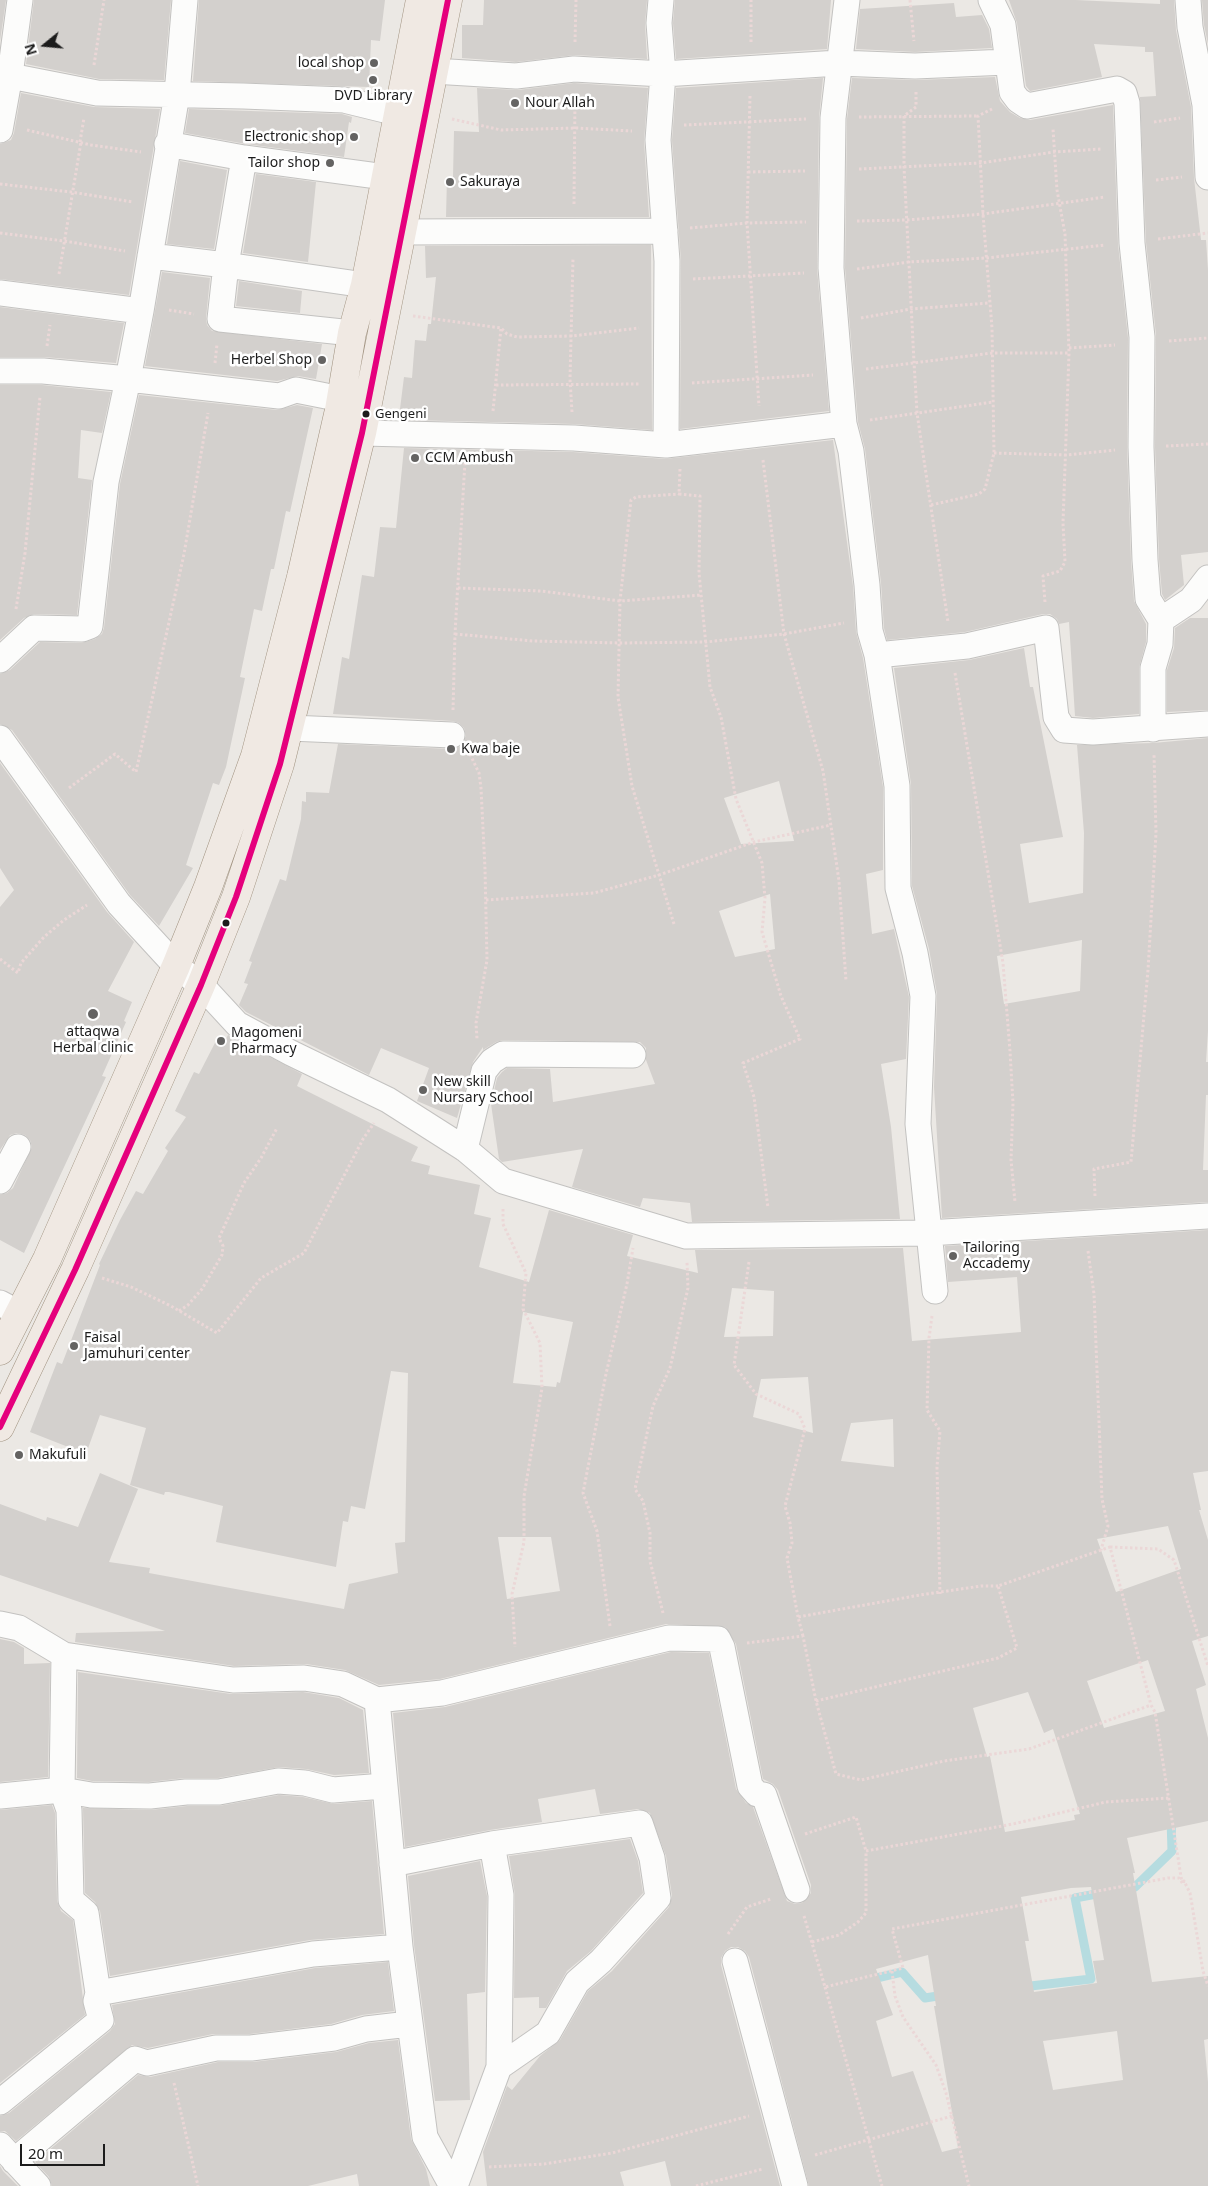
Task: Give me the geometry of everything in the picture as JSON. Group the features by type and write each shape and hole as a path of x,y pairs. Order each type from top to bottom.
{"main road":[{"path":"0,1427 75,1270 201,985 236,896 280,764 362,433 400,232 448,0"},
{"path":"0,1351 10,1308 47,1259 176,966 208,887 255,756 301,577 341,399 352,333 365,285 397,113 415,2"}],"street":[{"path":"1,127 5,75 20,0"},
{"path":"0,660 34,628 82,629 90,626 106,482 142,308 166,149 177,94 185,0"},
{"path":"660,0 659,23 663,74 658,133 667,282 666,445"},
{"path":"847,0 833,118 832,272 844,424 851,451 870,619 897,786 898,888 924,996 918,1124 928,1233 936,1291"},
{"path":"991,0 1003,24 1012,92 1026,106 1117,89 1124,93 1128,136 1132,243 1142,337 1141,447 1148,599 1161,620 1160,644 1153,668 1153,729"},
{"path":"1188,0 1190,27 1205,114 1208,176"},
{"path":"433,71 516,76 574,69 663,74 839,63 915,66 1007,62"},
{"path":"5,75 97,93 344,100 397,113"},
{"path":"166,149 385,177"},
{"path":"244,158 226,265 220,319 352,333"},
{"path":"400,232 665,230"},
{"path":"150,256 365,285"},
{"path":"0,293 142,308"},
{"path":"0,371 43,371 279,396 296,390 341,399"},
{"path":"362,433 574,438 666,445 844,424"},
{"path":"1161,620 1191,600 1208,578"},
{"path":"877,655 952,647 1046,628 1056,717 1064,730 1093,732 1208,724"},
{"path":"290,728 452,735"},
{"path":"0,738 119,904 176,966 201,985 237,1024 290,1053 388,1100 465,1150 503,1181 686,1236 928,1233 1208,1216"},
{"path":"465,1150 484,1072 492,1060 503,1054 632,1055"},
{"path":"0,1181 18,1147"},
{"path":"0,1624 19,1628 64,1655 233,1680 304,1678 343,1684 377,1700 442,1693 669,1638 718,1640 722,1646 750,1786 757,1794 764,1795 796,1890"},
{"path":"0,2102 100,2020 96,2001 98,1993 86,1913 71,1900 69,1810 62,1790 64,1655"},
{"path":"377,1700 400,1947 425,2137 453,2186"},
{"path":"0,1796 62,1790 91,1795 150,1796 186,1792 219,1792 278,1781 305,1783 333,1790 384,1786"},
{"path":"392,1864 492,1844 640,1823 652,1858 658,1898 601,1961 578,1982 548,2033 499,2067"},
{"path":"453,2186 464,2162 499,2067 501,1895 492,1844"},
{"path":"98,1993 313,1954 400,1947"},
{"path":"730,1950 795,2186"},
{"path":"38,2186 7,2153 135,2059 147,2063 216,2048 251,2048 334,2038 366,2029 409,2024"}],"path":[{"path":"751,0 747,222 761,434 784,634 823,771 839,881 846,981"},
{"path":"910,0 916,107 904,116 904,167 917,412 952,647 1003,963 1013,1103 1011,1160 1017,1227"},
{"path":"931,505 979,494 984,489 994,452 992,328 982,214 978,116 1018,100"},
{"path":"1046,628 1043,576 1060,571 1065,562 1063,523 1069,353 1065,234 1059,203 1049,101"},
{"path":"425,110 462,123 500,130 576,128 658,133"},
{"path":"748,172 833,171 981,163 1054,152 1128,136 1205,114"},
{"path":"1,127 91,145 166,149"},
{"path":"665,230 747,222 907,220 982,214 1059,203 1130,188 1208,176"},
{"path":"0,184 71,192 157,206"},
{"path":"0,233 64,241 150,256"},
{"path":"667,282 750,275 832,272 909,262 986,258 1065,248 1132,243 1208,233"},
{"path":"836,322 911,309 989,302"},
{"path":"47,805 115,754 136,772 184,554 212,390 220,319 142,308"},
{"path":"385,312 501,328 507,334 517,337 572,336 636,328 667,329"},
{"path":"491,436 501,328"},
{"path":"840,372 992,353 1069,353"},
{"path":"844,424 994,402"},
{"path":"467,435 455,634 452,735 461,733 479,773 486,900 487,960 476,1023 478,1050 484,1072"},
{"path":"994,452 1066,454 1141,447 1208,444"},
{"path":"666,445 677,452 681,483 679,494"},
{"path":"674,924 632,786 619,710 620,600 631,500 636,496 679,494 700,496 700,573 710,687 721,717 736,799 762,863 765,898 762,932 780,996 800,1039 743,1063 754,1097 762,1234 747,1283 734,1365 756,1394 799,1414 805,1429 785,1506 790,1523 792,1543 787,1558 816,1701 836,1774 861,1780 944,1762 1030,1749 1151,1705"},
{"path":"458,588 541,591 620,600 702,595"},
{"path":"455,634 534,641 706,642 784,634 870,619"},
{"path":"1101,1550 1108,1526 1102,1499 1091,1223 1094,1169 1131,1162 1148,970 1156,832 1153,729"},
{"path":"486,900 594,893 660,875 754,842 830,825"},
{"path":"0,959 18,973 21,963 64,920 95,900 119,904"},
{"path":"75,1270 131,1287 179,1311 216,1333 261,1278 304,1253 363,1139 388,1100"},
{"path":"179,1311 188,1305 202,1289 222,1255 224,1246 219,1238 244,1183 277,1128"},
{"path":"503,1181 503,1224 526,1273 522,1309 540,1343 542,1388 524,1496 524,1542 512,1594 516,1676"},
{"path":"615,1651 597,1531 583,1493 606,1374 628,1284 636,1222"},
{"path":"669,1638 650,1562 650,1533 643,1501 635,1489 653,1406 670,1368 688,1288 686,1236"},
{"path":"936,1291 929,1338 927,1410 940,1431 937,1467 940,1594"},
{"path":"798,1617 870,1603 940,1594 981,1586 998,1586 1110,1547 1158,1549 1174,1560 1208,1666"},
{"path":"1110,1547 1151,1705 1155,1712 1183,1884"},
{"path":"816,1701 998,1658 1017,1648 998,1586"},
{"path":"722,1646 803,1636"},
{"path":"866,1851 1013,1824 1106,1802 1169,1798"},
{"path":"780,1843 856,1817 866,1851 866,1913 858,1922 839,1935 812,1942"},
{"path":"825,1987 903,1968 892,1930 1168,1878 1179,1878 1183,1884"},
{"path":"1183,1884 1184,1881 1190,1894 1203,1970 1208,1986"},
{"path":"730,1950 747,1907 796,1890 882,2186"},
{"path":"892,1971 895,1996 903,2017 936,2065 952,2116 969,2186"},
{"path":"168,2058 198,2186"},
{"path":"464,2162 493,2168 544,2164 612,2153 774,2109"},
{"path":"696,2186 952,2116"}],"building":[{"path":"0,0 6,0 0,41"},
{"path":"34,0 171,0 164,80 99,79 26,64"},
{"path":"199,0 385,0 380,41 371,40 369,87 193,81"},
{"path":"484,0 647,0 645,24 647,59 575,55 516,62 462,58 462,25 483,25"},
{"path":"675,0 831,0 827,49 676,59 673,23"},
{"path":"1009,0 1076,0 1160,4 1160,0 1174,0 1176,30 1191,107 1194,178 1201,240 1206,240 1208,270 1208,552 1181,555 1184,585 1165,600 1162,594 1159,559 1155,447 1156,335 1146,242 1140,97 1156,96 1153,52 1145,52 1145,47 1094,44 1102,77 1030,91 1026,86 1017,23"},
{"path":"1202,0 1208,0 1208,44 1204,25"},
{"path":"954,3 956,17 982,15 989,29 992,48 915,52 856,49 860,9"},
{"path":"995,77 1000,101 1010,112 1020,118 1030,120 1113,105 1118,244 1128,338 1127,447 1131,561 1134,601 1146,624 1146,642 1139,668 1139,714 1093,718 1075,716 1069,622 1059,624 1057,619 1050,614 965,632 887,640 884,628 881,583 865,449 858,422 845,268 847,119 852,78 916,80"},
{"path":"823,78 819,118 817,268 829,411 680,429 681,261 672,140 676,88"},
{"path":"574,83 648,88 644,141 649,217 446,217 447,177 453,177 454,131 479,132 477,88 518,90"},
{"path":"21,93 94,107 160,109 129,295 0,279 0,144 11,140 14,133"},
{"path":"189,109 342,114 352,117 351,123 349,122 344,157 246,144 185,133"},
{"path":"180,161 227,170 214,249 167,244"},
{"path":"256,174 316,182 308,262 243,253"},
{"path":"651,245 652,430 574,424 408,420 399,417 404,377 412,378 415,340 426,341 428,324 431,324 436,277 426,278 425,246"},
{"path":"162,272 210,278 206,318 207,325 212,331 322,344 316,379 298,376 277,381 145,366"},
{"path":"239,281 302,291 300,313 236,306"},
{"path":"0,307 124,323 116,363 44,357 0,357"},
{"path":"0,385 42,385 111,392 102,433 81,430 78,478 92,480 77,615 34,614 24,618 0,640"},
{"path":"139,395 277,410 297,405 313,408 290,512 286,511 274,569 271,569 262,611 254,609 240,677 245,678 226,767 219,785 213,783 186,865 193,868 159,926 130,895 12,730 0,724 0,674 10,670 40,642 82,643 95,639 102,634 120,484"},
{"path":"833,440 853,586 856,632 863,658 883,787 883,870 866,874 872,934 894,929 909,997 906,1059 881,1064 891,1127 900,1219 692,1222 690,1203 643,1198 640,1207 572,1187 583,1149 502,1162 499,1159 491,1104 497,1078 502,1072 507,1068 550,1069 553,1102 655,1084 646,1060 646,1048 640,1042 503,1040 483,1050 483,1047 473,1062 457,1118 417,1101 429,1068 381,1048 369,1075 246,1012 239,1005 248,984 244,983 252,962 249,961 280,879 286,881 301,819 302,801 306,802 306,792 329,793 338,744 451,749 459,747 466,736 464,728 459,723 453,721 333,714 342,657 349,659 362,575 374,577 380,527 396,528 404,448 573,452 665,459","holes":["779,781 794,841 741,844 724,798","770,894 775,949 735,957 719,911"]},
{"path":"1190,618 1208,618 1208,710 1167,712 1167,670 1174,648 1175,628"},
{"path":"1024,648 1030,687 1033,687 1063,837 1020,844 1029,903 1083,893 1084,833 1077,745 1153,743 1208,738 1208,1031 1206,1062 1208,1062 1208,1095 1206,1095 1203,1170 1208,1170 1208,1202 942,1218 934,1087 937,994 929,949 912,886 911,784 894,668 969,660","holes":["1082,940 1080,991 1004,1004 997,956"]},
{"path":"0,763 107,912 134,942 108,991 132,1002 124,1021 126,1022 102,1076 106,1077 24,1253 0,1240 0,1195 7,1193 13,1188 32,1147 30,1140 25,1135 17,1133 10,1135 0,1150 0,907 14,890 0,868"},
{"path":"228,1035 302,1074 297,1086 418,1147 411,1161 430,1166 428,1174 480,1185 474,1214 491,1218 479,1267 529,1282 549,1210 633,1235 627,1256 698,1273 695,1250 903,1248 912,1341 1021,1332 1017,1277 948,1282 945,1246 1208,1230 1208,1471 1193,1473 1201,1510 1199,1510 1208,1540 1208,1636 1192,1641 1206,1685 1196,1689 1208,1738 1208,1821 1127,1838 1135,1873 1133,1873 1152,1982 1208,1976 1208,2039 1204,2040 1208,2082 1208,2186 809,2186 749,1957 745,1951 738,1947 731,1947 725,1951 721,1958 721,1965 780,2186 671,2186 665,2161 620,2172 624,2186 487,2186 483,2152 507,2086 512,2090 540,2056 560,2040 588,1991 612,1971 669,1907 672,1896 666,1856 650,1813 638,1809 600,1814 595,1789 538,1799 542,1822 405,1847 393,1713 445,1707 671,1652 709,1653 736,1789 746,1803 753,1807 787,1901 795,1904 802,1903 811,1893 811,1885 778,1790 773,1784 763,1779 736,1644 725,1627 666,1624 440,1679 379,1685 345,1670 306,1664 234,1666 75,1642 76,1633 165,1631 0,1575 0,1504 46,1521 47,1517 78,1527 100,1473 138,1489 109,1562 150,1568 149,1573 344,1609 349,1584 398,1573 395,1543 405,1542 408,1373 391,1371 365,1509 351,1506 348,1522 343,1521 336,1567 216,1542 223,1506 169,1492 165,1492 164,1495 130,1485 146,1428 100,1415 86,1454 30,1432 57,1362 62,1364 99,1264 120,1220 136,1191 143,1194 168,1151 165,1148 186,1117 175,1111 194,1072 199,1074 218,1037 225,1041","holes":["732,1288 774,1291 773,1336 724,1337","523,1312 573,1322 560,1383 557,1382 556,1387 513,1383","808,1377 813,1433 753,1417 761,1379","893,1419 894,1467 841,1461 851,1423","1168,1526 1181,1569 1116,1592 1097,1539","498,1537 551,1537 560,1591 507,1599","1148,1660 1165,1711 1104,1728 1087,1681","1028,1692 1044,1733 1053,1729 1080,1814 1074,1815 1075,1820 1005,1832 990,1756 987,1757 973,1708","1091,1887 1104,1960 1093,1961 1097,1983 1034,1992 1025,1941 1029,1941 1021,1897 1071,1888","928,1955 936,2006 934,2006 958,2148 942,2152 913,2071 892,2077 876,2021 893,2015 876,1969","1117,2031 1123,2080 1053,2090 1043,2041"]},
{"path":"0,1639 14,1642 24,1648 24,1664 50,1663 48,1777 0,1782"},
{"path":"78,1672 231,1694 303,1692 339,1698 363,1710 369,1773 334,1775 306,1769 279,1767 218,1778 185,1778 149,1782 92,1781 77,1778"},
{"path":"279,1795 303,1797 334,1804 372,1801 384,1934 310,1940 110,1976 100,1911 95,1902 85,1893 83,1808 150,1810 187,1806 219,1806"},
{"path":"52,1805 55,1813 57,1901 61,1911 73,1920 85,2015 0,2083 0,1810"},
{"path":"630,1839 638,1861 643,1893 591,1951 567,1971 546,2008 539,2008 539,1997 514,1998 515,1895 509,1856"},
{"path":"480,1861 487,1896 485,1992 467,1994 470,2100 435,2101 414,1945 408,1876"},
{"path":"388,1962 394,2011 362,2015 331,2024 250,2034 213,2034 148,2048 132,2045 16,2141 5,2131 0,2131 0,2116 9,2113 110,2031 115,2024 112,2005 315,1968"},
{"path":"398,2040 411,2139 426,2169 430,2186 359,2186 357,2174 308,2186 52,2186 49,2177 35,2162 138,2075 150,2077 218,2062 253,2062 336,2052 369,2043"},
{"path":"0,2166 3,2171 18,2186 0,2186"}],"waterway":[{"path":"1125,1889 1135,1887 1172,1851 1171,1818"},
{"path":"1022,1987 1091,1979 1075,1898 1102,1893"},
{"path":"868,1980 902,1972 925,1998 944,1995"}],"transit line":[{"path":"0,1427 75,1270 201,985 236,897 280,764 362,433 448,0"}],"place":[{"name":"local shop","path":"374,63"},
{"name":"DVD Library","path":"373,80"},
{"name":"Nour Allah","path":"515,103"},
{"name":"Electronic shop","path":"354,137"},
{"name":"Tailor shop","path":"330,163"},
{"name":"Sakuraya","path":"450,182"},
{"name":"Herbel Shop","path":"322,360"},
{"name":"Gengeni","path":"366,414"},
{"name":"CCM Ambush","path":"415,458"},
{"name":"Kwa baje","path":"451,749"},
{"name":"attaqwa Herbal clinic","path":"93,1014"},
{"name":"Magomeni Pharmacy","path":"221,1041"},
{"name":"New skill Nursary School","path":"423,1090"},
{"name":"Tailoring Accademy","path":"953,1256"},
{"name":"Faisal Jamuhuri center","path":"74,1346"},
{"name":"Makufuli","path":"19,1455"}]}
